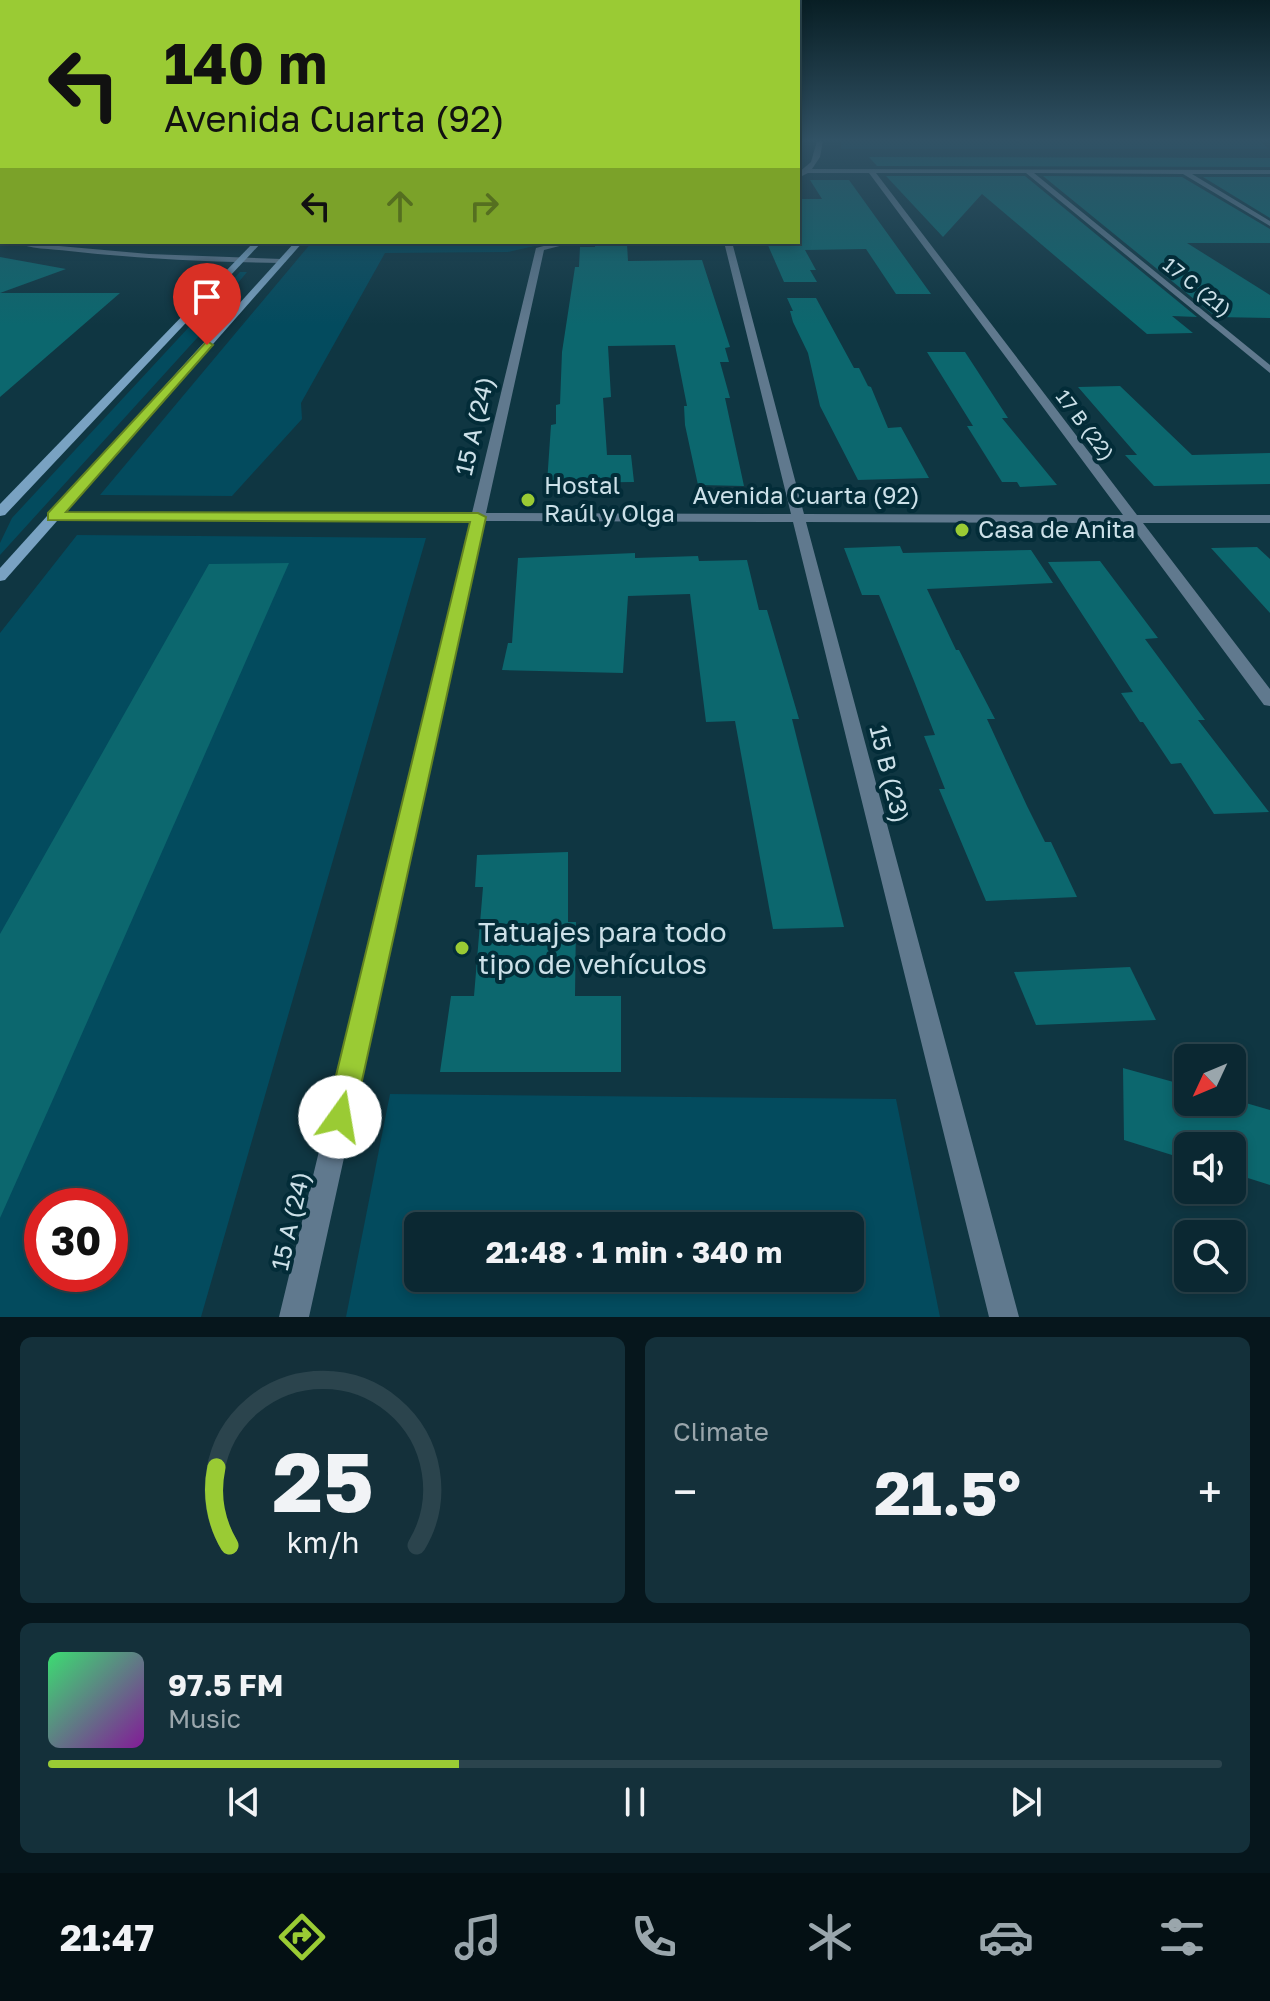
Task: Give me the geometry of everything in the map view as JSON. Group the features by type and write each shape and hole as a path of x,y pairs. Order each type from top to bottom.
{"main road":[{"path":"0,512 256,244"},
{"path":"0,577 297,244"}],"street":[{"name":"17 B (22)","path":"895,202 1270,701"},
{"name":"17 C (21)","path":"1065,202 1270,370"},
{"path":"1234,202 1270,224"},
{"path":"31,244 97,254 282,261"},
{"name":"15 A (24)","path":"294,1317 540,248 561,244"},
{"name":"15 B (23)","path":"729,244 1004,1317"},
{"name":"Avenida Cuarta (92)","path":"54,516 1270,519"}],"shaded area":[{"path":"310,244 543,244 508,252 385,253 301,403 302,419 232,496 100,495"},
{"path":"240,272 247,272 209,318 207,327 0,555 0,543 12,518"},
{"path":"77,535 426,538 201,1317 0,1317 0,633"},
{"path":"390,1094 896,1099 940,1317 346,1317"}],"building":[{"path":"800,202 865,202 931,294 896,294 866,249 805,250 816,270 810,270 817,282 784,282 767,244 800,244"},
{"path":"911,202 974,202 943,237"},
{"path":"992,202 1057,202 1197,317 1172,316 1193,333 1147,334"},
{"path":"1075,202 1225,202 1270,229 1270,243 1187,243 1270,295 1270,318 1216,317"},
{"path":"1245,202 1270,202 1270,218"},
{"path":"595,244 627,244 628,261 702,260 730,347 725,348 729,362 720,362 730,398 725,398 744,486 698,485 685,425 684,406 687,406 675,345 608,346 611,397 603,398 607,455 631,455 634,482 547,483 551,425 556,424 556,405 560,404 562,352 575,267 579,267 580,247 595,247"},
{"path":"0,257 66,269 0,293"},
{"path":"0,293 120,293 0,397"},
{"path":"787,298 816,298 854,368 859,368 871,387 888,428 901,427 929,478 858,480 820,406 808,353 793,322 790,311 793,311"},
{"path":"927,352 965,352 1008,418 1002,418 1057,485 1020,487 1017,482 1002,482 967,426 973,426"},
{"path":"1120,386 1192,455 1270,453 1270,484 1154,486 1125,455 1137,455 1078,387"},
{"path":"900,546 903,553 1031,550 1053,583 927,589 956,650 959,650 995,719 987,719 1027,806 1045,842 1051,842 1077,897 986,901 939,789 945,789 924,736 935,735 914,681 879,595 862,595 844,548"},
{"path":"1257,547 1270,559 1270,613 1211,548"},
{"path":"635,553 635,558 698,556 699,561 747,560 759,610 767,610 799,719 792,719 844,927 773,929 735,721 706,722 690,594 628,596 623,673 502,670 508,643 512,643 518,558"},
{"path":"1100,561 1158,638 1145,639 1205,720 1198,720 1269,812 1214,814 1181,763 1171,764 1143,722 1140,722 1121,693 1133,692 1048,562"},
{"path":"289,563 0,1218 0,934 209,564"},
{"path":"568,852 568,922 576,922 575,996 621,996 621,1072 440,1072 451,996 474,996 483,887 475,887 477,855"},
{"path":"1130,967 1156,1020 1036,1025 1014,972"},
{"path":"1123,1068 1174,1082 1174,1116 1246,1116 1246,1103 1270,1110 1270,1185 1246,1177 1246,1132 1174,1132 1174,1156 1124,1140"}],"place":[{"name":"Hostal Raúl y Olga","path":"528,500"},
{"name":"Casa de Anita","path":"962,530"},
{"name":"Tatuajes para todo tipo de vehículos","path":"462,948"}],"route":[{"path":"207,345 54,516 478,517 340,1117"}]}
